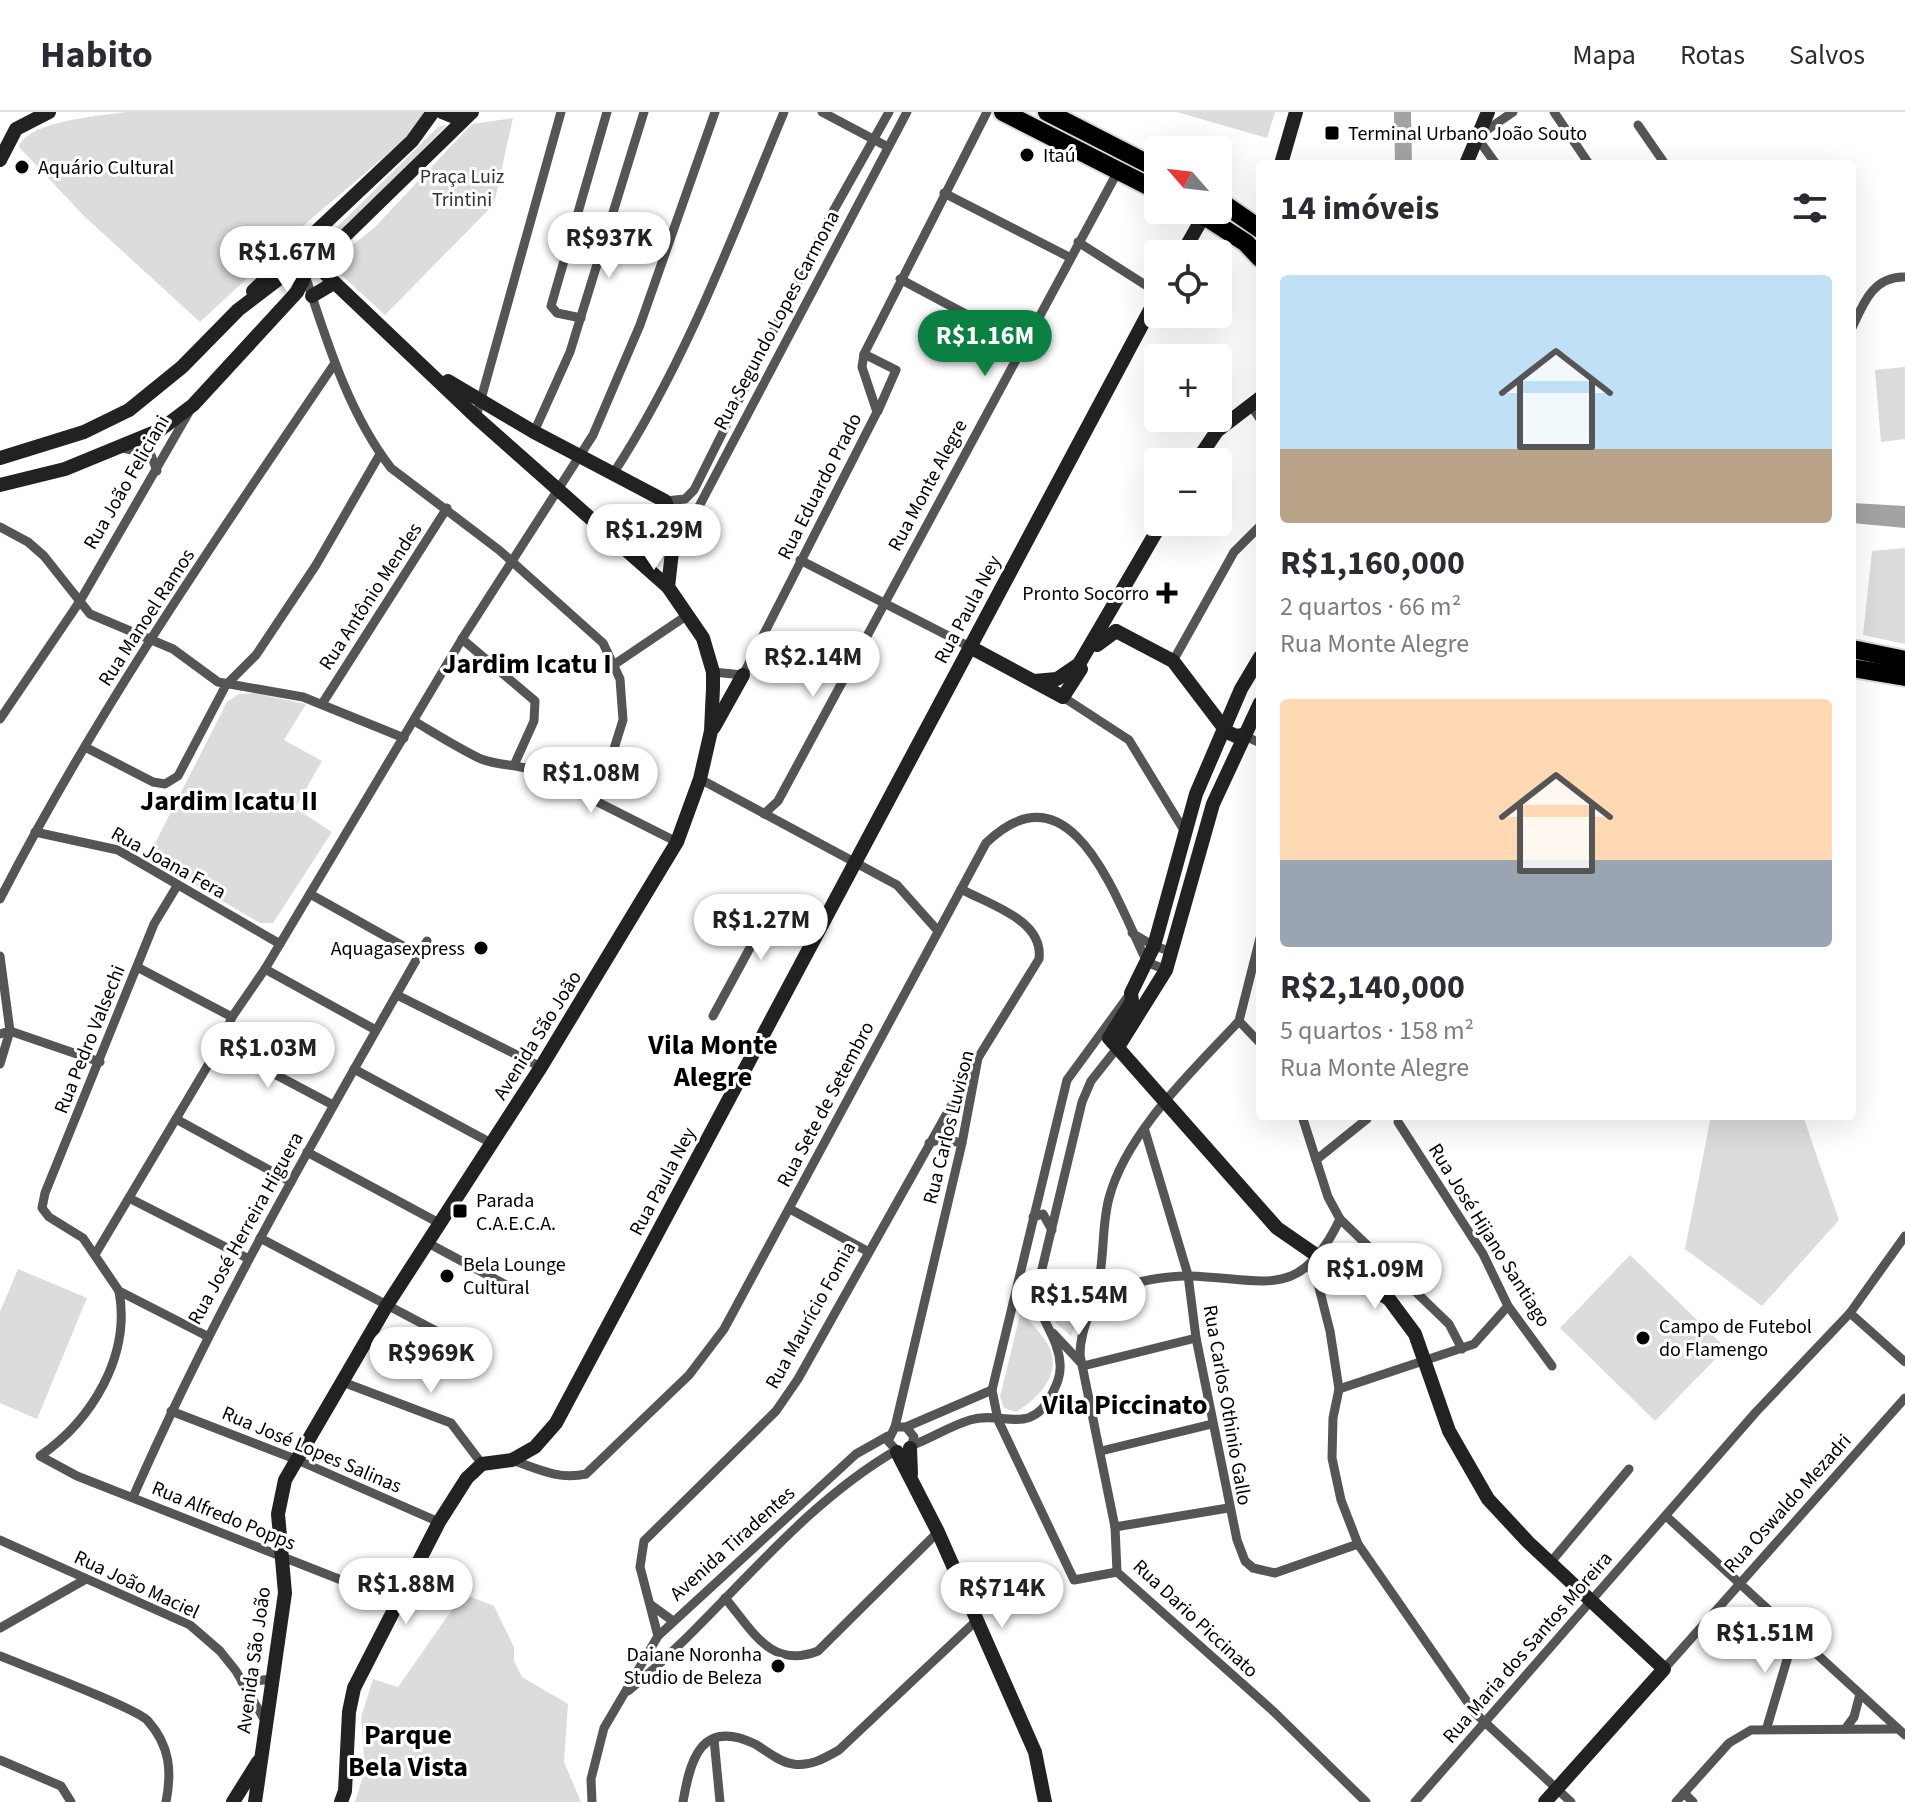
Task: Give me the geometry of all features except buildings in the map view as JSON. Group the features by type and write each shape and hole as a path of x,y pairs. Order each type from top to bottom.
{"highway":[{"path":"1003,112 1144,184"},
{"path":"1047,112 1144,162"},
{"path":"1232,210 1256,226"},
{"path":"1219,224 1256,254"},
{"path":"1234,235 1256,230"},
{"path":"1856,650 1905,660"},
{"path":"1856,669 1905,677"}],"main road":[{"path":"0,160 16,129 49,112"},
{"path":"0,458 84,432 129,410 182,367 438,112 452,116 474,112"},
{"name":"Rua João Feliciani","path":"193,405 297,292 311,271 474,112"},
{"path":"1282,160 1296,112"},
{"path":"1468,160 1488,112"},
{"path":"291,260 310,253 311,271"},
{"path":"291,260 311,271"},
{"name":"Avenida São João","path":"255,1802 264,1719 274,1679 285,1593 280,1497 295,1459 387,1305 541,1067 677,842 700,779 711,731 713,672 703,638 668,587 476,417 335,285 311,271"},
{"path":"312,296 335,285"},
{"name":"Rua Paula Ney","path":"482,1464 512,1460 535,1447 556,1423 1144,320"},
{"name":"Avenida São João","path":"427,368 482,403 665,501"},
{"path":"1205,448 1217,431 1255,401"},
{"path":"0,485 65,469 122,448 160,430 193,405"},
{"path":"665,501 675,520 668,587"},
{"path":"1034,681 1057,679 1069,674 1111,612 1154,536"},
{"path":"628,549 655,553 673,543"},
{"path":"1111,612 1116,631 1173,661 1231,735 1243,735"},
{"path":"970,647 1063,697 1099,642 1116,631"},
{"path":"1256,665 1224,725 1196,794 1154,946 1131,993 1132,1001 1109,1038 1277,1228 1316,1260 1389,1299 1415,1334 1466,1465 1488,1499 1550,1563 1664,1669 1545,1802"},
{"path":"711,731 743,675"},
{"path":"1118,1047 1166,970 1199,843 1213,804 1256,711"},
{"path":"1185,832 1197,835 1199,843"},
{"path":"904,1449 911,1474 1035,1752 1045,1802"},
{"path":"341,1802 345,1791 349,1712 354,1688 439,1522 467,1478 482,1464"},
{"path":"233,1802 260,1758"}],"street":[{"path":"476,417 561,112"},
{"path":"581,318 557,313 551,306 607,112"},
{"path":"534,432 581,318 644,112"},
{"path":"207,1336 119,1291 96,1253 220,1045 232,1017 265,969 462,639 557,489 581,457 640,325 715,112"},
{"path":"613,474 639,435 705,302 784,112"},
{"path":"665,501 685,499 692,493 889,112"},
{"name":"Rua Segundo Lopes Carmona","path":"673,543 703,498 907,112"},
{"path":"877,412 896,370 864,354 987,112"},
{"path":"1494,160 1479,136 1513,112"},
{"path":"1554,112 1586,160"},
{"path":"826,113 888,147"},
{"path":"1638,125 1662,160"},
{"name":"Rua Monte Alegre","path":"764,814 778,801 1118,171"},
{"path":"944,193 1069,257"},
{"path":"1078,242 1144,285"},
{"path":"311,271 312,296 335,363 380,454 391,468 447,508 603,643 615,664 623,698 623,720 612,755 591,797"},
{"path":"1856,317 1862,301 1882,282 1905,277"},
{"path":"900,279 1022,344"},
{"name":"Rua Eduardo Prado","path":"743,675 877,412 862,367 864,354"},
{"name":"Rua Manoel Ramos","path":"0,899 35,832 153,639 335,363"},
{"name":"Rua João Feliciani","path":"0,719 80,601 193,405"},
{"path":"122,448 151,455 157,471"},
{"path":"87,748 153,782 165,784 178,776 226,685 256,655 316,565 380,454"},
{"path":"692,493 703,498"},
{"name":"Rua Antônio Mendes","path":"322,704 447,508"},
{"path":"0,527 44,556 90,614 153,639 226,685 263,687 322,704 404,738"},
{"path":"1173,661 1234,552 1256,530"},
{"path":"800,560 970,647"},
{"path":"615,664 689,614"},
{"path":"462,639 535,701 534,721 515,763"},
{"path":"713,672 743,675"},
{"path":"1063,697 1129,740 1185,832"},
{"path":"414,721 482,759 497,764 515,763 591,797 677,842"},
{"path":"1243,735 1256,741"},
{"path":"700,779 897,885 938,931"},
{"name":"Rua Sete de Setembro","path":"512,1460 568,1478 586,1474 703,1359 724,1329 790,1209 986,843 1002,827 1032,817 1055,820 1084,842 1147,962"},
{"name":"Rua Joana Fera","path":"35,832 118,850 280,944"},
{"name":"Rua Pedro Valsechi","path":"96,1253 83,1238 49,1217 42,1208 45,1193 154,924 177,886"},
{"name":"Rua Carlos Luvison","path":"900,1427 978,1058 1034,973 1041,946 1034,931 961,889"},
{"path":"310,894 419,955"},
{"path":"713,1016 770,911 817,934"},
{"path":"1132,933 1154,946 1173,952"},
{"name":"Rua José Herreira Higuera","path":"133,1497 207,1336 374,1029 427,941"},
{"path":"1256,954 1239,1021 1256,1039"},
{"path":"0,956 5,1032 0,1064"},
{"path":"1147,962 1166,970"},
{"path":"137,967 232,1017"},
{"path":"265,969 374,1029"},
{"path":"1117,1572 1074,1580 998,1420 992,1390 1067,1080 1131,993"},
{"path":"397,995 541,1067"},
{"name":"Rua Dario Piccinato","path":"1239,1021 1166,1101 1118,1174 1109,1200 1097,1291 1080,1339 1083,1366 1115,1527 1117,1572 1293,1729 1366,1802"},
{"path":"5,1032 100,1062"},
{"path":"220,1045 333,1105"},
{"path":"1118,1047 1091,1081 1082,1102 1036,1294 1038,1312 1083,1366 1196,1338"},
{"name":"Rua Maurício Fomia","path":"658,1636 640,1567 644,1541 776,1411 798,1379 867,1251 978,1058"},
{"path":"354,1069 491,1143"},
{"path":"176,1119 291,1182"},
{"path":"1303,1120 1340,1219 1449,1324 1462,1349"},
{"path":"1316,1160 1366,1120"},
{"name":"Rua José Hijano Santiago","path":"1398,1122 1483,1254 1508,1306 1552,1366"},
{"name":"Rua Carlos Othinio Gallo","path":"1145,1131 1188,1275 1196,1338 1228,1508 1245,1561 1253,1568 1275,1573 1358,1544"},
{"path":"929,1143 942,1139 962,1143"},
{"path":"307,1152 439,1223"},
{"path":"129,1198 249,1259"},
{"path":"790,1209 867,1251"},
{"path":"1033,1217 1043,1214 1052,1230"},
{"path":"1097,1291 1188,1275 1236,1282 1280,1281 1316,1260 1340,1219"},
{"name":"Rua Maria dos Santos Moreira","path":"1415,1802 1756,1412 1850,1313 1905,1236"},
{"path":"260,1238 476,1352"},
{"path":"428,1243 506,1285"},
{"path":"1316,1260 1339,1389 1333,1418 1332,1458 1341,1500 1358,1544 1484,1724 1571,1802"},
{"name":"Rua Alfredo Popps","path":"119,1291 120,1333 106,1380 86,1415 40,1456 77,1476 397,1602"},
{"path":"1339,1389 1474,1344 1508,1306"},
{"path":"1850,1313 1905,1362"},
{"name":"Avenida Tiradentes","path":"622,1696 657,1668 725,1598 848,1484 904,1449 972,1419 1031,1417 1050,1398 1059,1378 1060,1361 1050,1330"},
{"path":"340,1381 451,1423 482,1464"},
{"path":"900,1427 914,1437 904,1449 889,1445 888,1436 900,1427 992,1390"},
{"name":"Rua Oswaldo Mezadri","path":"1664,1669 1905,1398"},
{"name":"Rua José Lopes Salinas","path":"171,1411 295,1459 439,1522"},
{"path":"1101,1451 1212,1424"},
{"name":"Avenida Tiradentes","path":"592,1802 591,1779 604,1728 658,1636 856,1454 888,1436"},
{"path":"1550,1563 1629,1469"},
{"path":"1115,1527 1228,1508"},
{"path":"1666,1516 1902,1732"},
{"path":"725,1598 768,1648 787,1658 801,1658 818,1651 938,1532"},
{"name":"Rua João Maciel","path":"0,1540 190,1625 220,1651 264,1719"},
{"path":"0,1628 86,1579"},
{"path":"651,1605 673,1621"},
{"path":"683,1802 688,1769 697,1749 714,1739 742,1739 794,1764 822,1760 839,1750 977,1620"},
{"path":"1767,1727 1795,1633"},
{"path":"0,1656 146,1718 161,1740 172,1770 166,1802"},
{"path":"644,1656 657,1668"},
{"path":"242,1682 274,1679"},
{"path":"1846,1728 1854,1717 1860,1694"},
{"path":"1676,1802 1740,1735 1767,1727 1902,1732"},
{"path":"714,1739 720,1802"},
{"path":"0,1760 61,1786 71,1802"},
{"path":"1684,1793 1693,1802"}],"green space":[{"path":"126,112 427,112 411,134 311,219 200,322 85,217 19,147 35,131 50,126"},
{"path":"1177,112 1275,112 1267,138"},
{"name":"Praça Luiz Trintini","path":"513,118 494,204 385,315 334,268 335,259 374,228 472,124"},
{"path":"447,125 317,255 316,248 438,127"},
{"path":"1905,367 1905,439 1881,442 1875,370"},
{"path":"1905,548 1905,644 1863,635 1872,551"},
{"path":"254,693 306,704 284,740 322,761 295,808 332,832 273,923 260,923 148,857 227,702 239,694"},
{"path":"1710,1120 1804,1120 1839,1220 1762,1306 1685,1249"},
{"name":"Campo de Futebol do Flamengo","path":"1630,1255 1726,1348 1655,1421 1560,1328"},
{"path":"18,1269 87,1298 37,1419 0,1403 0,1312"},
{"path":"1087,1294 1071,1336 1056,1323 1048,1303"},
{"path":"1021,1310 1046,1341 1053,1361 1044,1387 1016,1412 1004,1408 1000,1397"},
{"path":"463,1594 494,1606 514,1647 514,1661 522,1677 568,1704 564,1762 581,1802 355,1802 365,1770 361,1717 373,1679 398,1687"}],"shaded area":[{"path":"1394,112 1411,112 1412,160 1395,160"},
{"path":"1856,503 1905,506 1905,528 1856,523"}],"place":[{"name":"Terminal Urbano João Souto","path":"1332,133"},
{"name":"Itaú","path":"1027,155"},
{"name":"Aquário Cultural","path":"22,167"},
{"name":"Pronto Socorro","path":"1167,593"},
{"name":"Aquagasexpress","path":"481,948"},
{"name":"Parada C.A.E.C.A.","path":"460,1211"},
{"name":"Bela Lounge Cultural","path":"447,1276"},
{"name":"Campo de Futebol do Flamengo","path":"1643,1338"},
{"name":"Daiane Noronha Studio de Beleza","path":"778,1666"}],"district":[{"name":"Jardim Icatu I","path":"527,663"},
{"name":"Jardim Icatu II","path":"229,800"},
{"name":"Vila Monte Alegre","path":"713,1060"},
{"name":"Vila Piccinato","path":"1125,1404"},
{"name":"Parque Bela Vista","path":"408,1750"}]}
